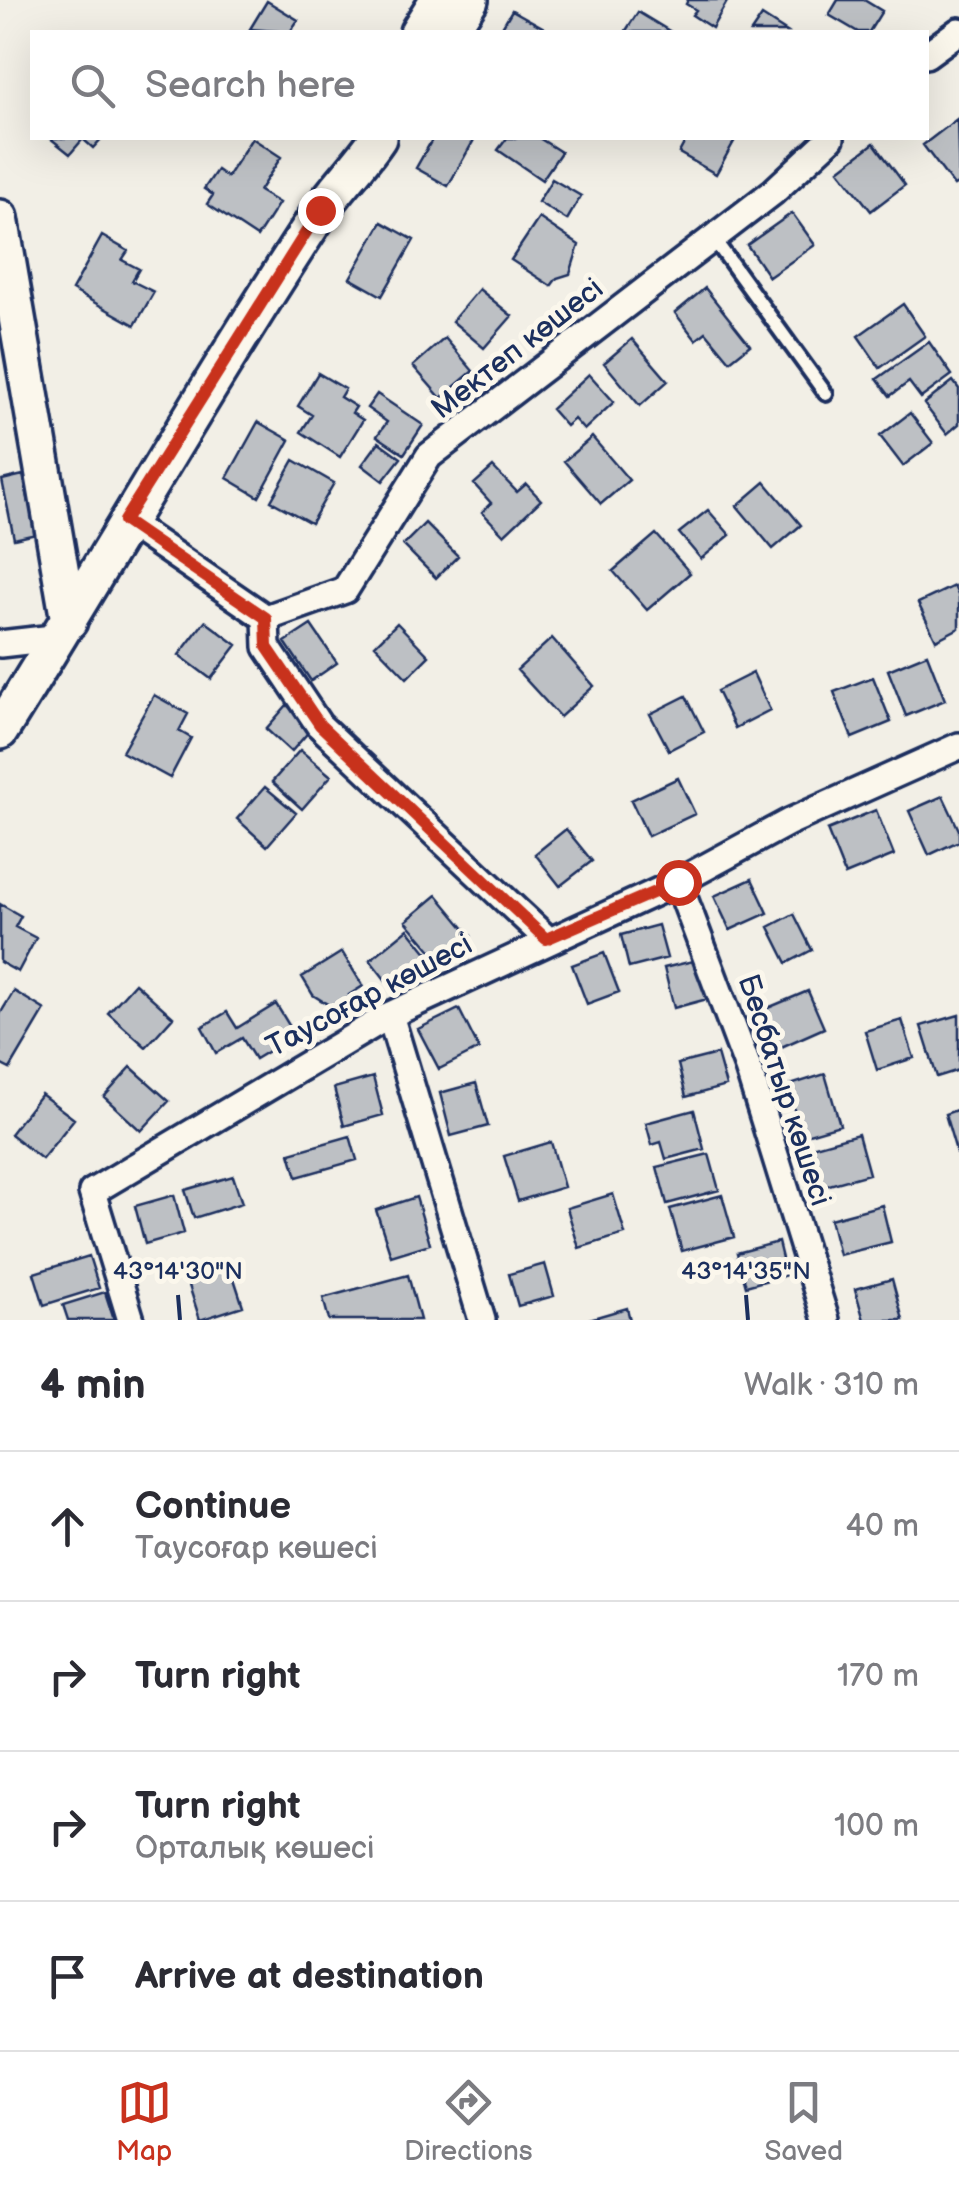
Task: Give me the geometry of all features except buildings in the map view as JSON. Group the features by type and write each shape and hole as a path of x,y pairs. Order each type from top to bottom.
{"main road":[{"path":"419,30 438,0"},
{"path":"449,30 470,0"},
{"path":"320,210 351,140"},
{"path":"0,731 66,629 124,521 320,210 376,140"},
{"path":"0,218 66,629"}],"street":[{"path":"929,53 959,31"},
{"name":"Мектеп көшесі","path":"266,618 345,590 429,456 773,192 829,140"},
{"path":"124,521 266,618 267,647 320,725 546,939"},
{"path":"0,644 66,629"},
{"name":"Тауcоғар көшесі","path":"131,1320 92,1192 390,1014 546,939 678,882 790,822 959,746"},
{"name":"Бесбатыр көшесі","path":"678,882 748,1068 826,1320"},
{"path":"390,1014 482,1320"}],"lane":[{"path":"713,238 826,394"}],"route":[{"path":"320,210 124,521 266,618 267,647 320,725 546,939 678,882"}]}
